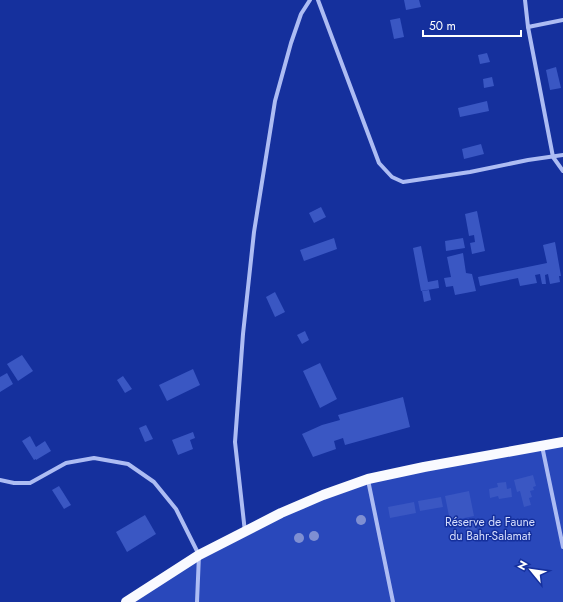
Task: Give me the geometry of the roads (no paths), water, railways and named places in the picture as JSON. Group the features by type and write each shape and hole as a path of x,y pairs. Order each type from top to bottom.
{"main road":[{"path":"126,602 199,555 282,513 323,495 368,479 424,467 563,442"}],"street":[{"path":"245,532 235,442 243,334 254,232 275,101 291,43 301,14 310,0"},
{"path":"318,0 379,163 392,177 403,182 470,172 528,160 563,155"},
{"path":"525,0 528,27 553,157 563,171"},
{"path":"528,27 563,20"},
{"path":"542,446 563,547"},
{"path":"0,480 14,483 30,483 66,463 94,458 128,464 154,482 176,509 199,555 197,602"},
{"path":"368,479 393,602"}],"park label":[{"name":"Réserve de Faune du Bahr-Salamat","path":"490,529"}]}
